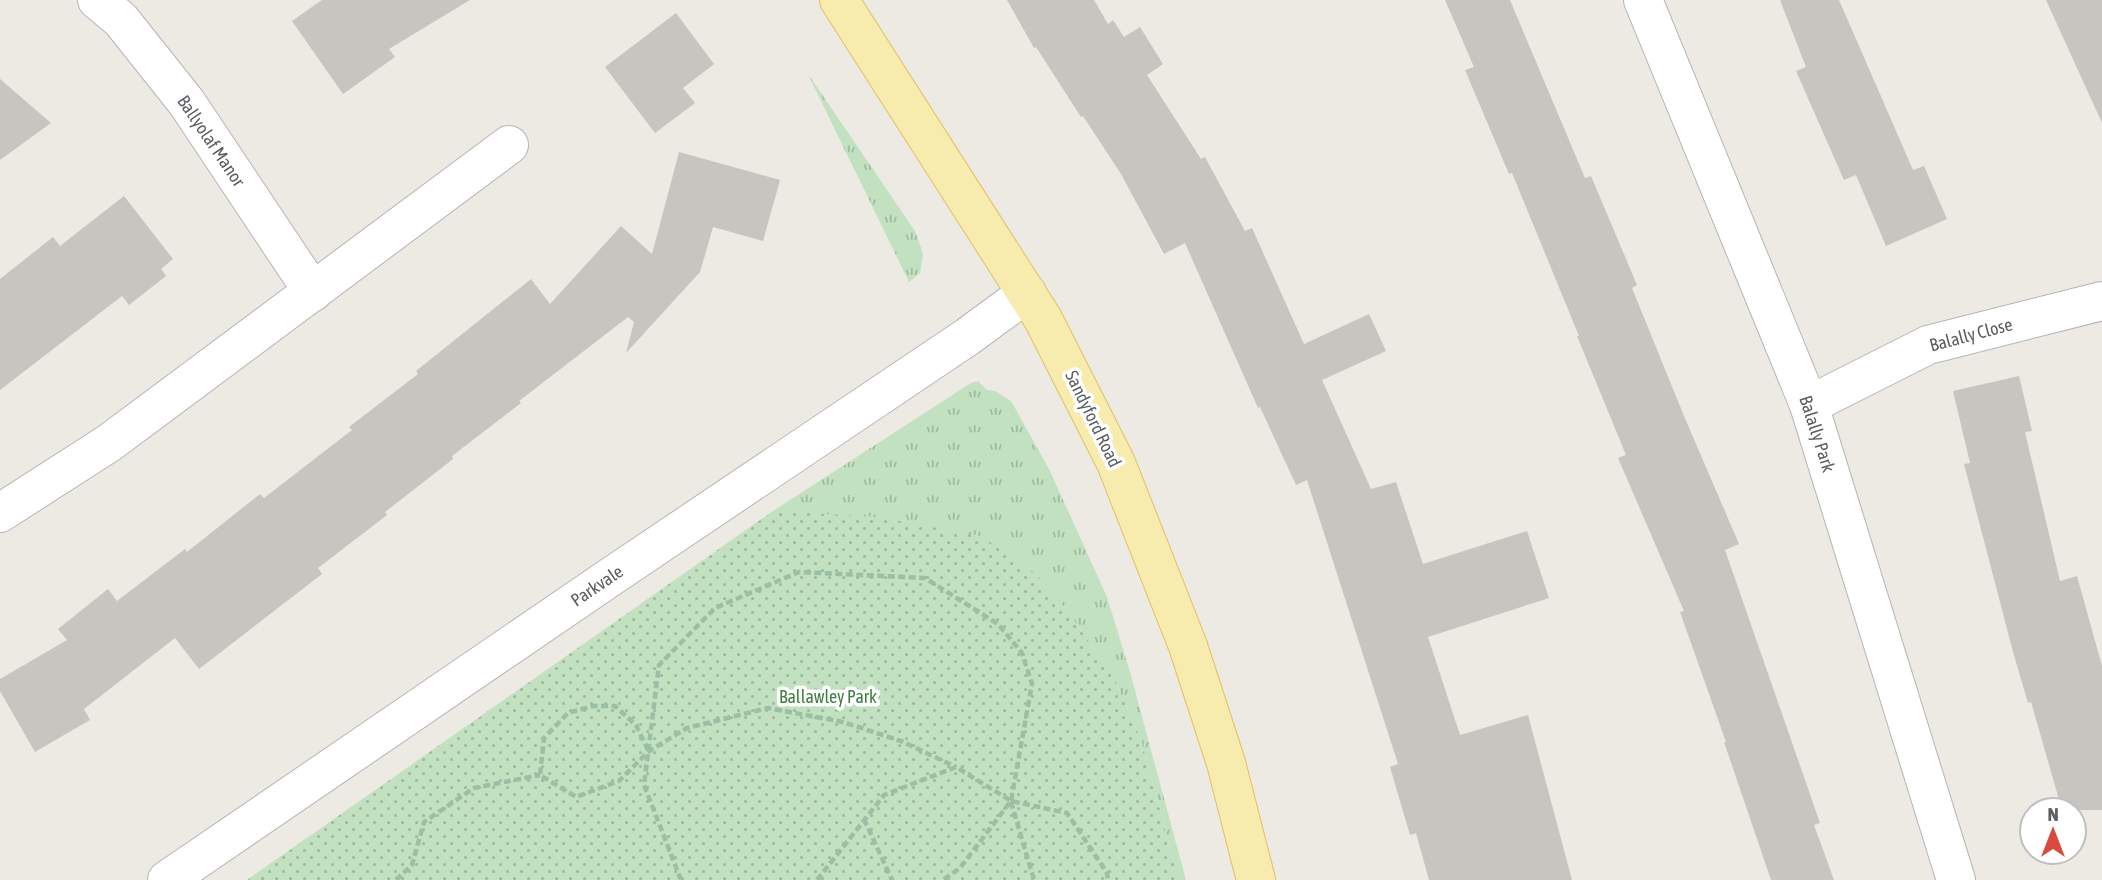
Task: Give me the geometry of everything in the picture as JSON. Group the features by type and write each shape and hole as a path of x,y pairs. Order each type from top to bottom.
{"main road":[{"name":"Sandyford Road","path":"839,0 1027,293 1116,463 1188,646 1226,763 1256,880"}],"street":[{"name":"Ballyolaf Manor","path":"97,0 121,20 187,103 313,292"},
{"name":"Balally Park","path":"1643,0 1809,405 1956,880"},
{"path":"0,513 109,443 509,145"},
{"name":"Parkvale","path":"167,880 617,572 967,337 1027,293"},
{"name":"Balally Close","path":"1809,405 1928,345 2102,301"}],"path":[{"path":"681,880 644,785 659,665 715,608 799,572 925,578 998,624 1021,653 1031,684 1010,801 960,868 943,880"},
{"path":"540,775 544,738 568,713 593,706 615,706 636,725 649,751"},
{"path":"396,880 412,865 424,822 474,788 540,775 576,797 619,781 649,751 687,728 768,708 843,722 901,741 956,767 1010,801 1067,813 1107,873 1108,880"},
{"path":"817,880 884,795 956,767"},
{"path":"1010,801 1034,880"},
{"path":"864,819 892,880"}],"green space":[{"path":"808,74 915,231 923,254 920,273 909,282"},
{"path":"978,381 987,390 995,391 1011,401 1050,471 1107,597 1186,880 1179,880 1141,740 1114,678 1069,613 1035,573 773,511"},
{"name":"Ballawley Park","path":"773,511 878,517 981,536 1035,573 1069,613 1114,678 1141,740 1179,880 247,880"}],"building":[{"path":"322,0 470,0 389,49 395,57 343,94 292,21"},
{"path":"1007,0 1094,0 1108,24 1113,20 1124,37 1140,27 1163,64 1147,75 1201,159 1205,157 1245,231 1252,228 1304,344 1369,314 1386,351 1322,380 1371,489 1396,482 1423,564 1527,531 1549,598 1428,637 1460,735 1528,715 1572,880 1429,880 1416,833 1410,835 1390,767 1398,764 1307,480 1296,485 1260,407 1258,408 1185,243 1164,254 1121,174 1036,47 1034,48"},
{"path":"1445,0 1510,0 1585,178 1591,176 1637,285 1632,288 1739,544 1725,550 1820,823 1814,825 1834,880 1771,880 1680,612 1684,611 1618,458 1626,455 1579,336 1512,173 1509,174 1465,70 1474,67"},
{"path":"1780,0 1839,0 1913,170 1924,166 1947,219 1886,246 1856,175 1844,180 1796,71 1806,67"},
{"path":"2046,0 2102,0 2102,123"},
{"path":"676,13 714,64 683,88 695,103 655,133 605,67"},
{"path":"0,79 51,123 0,160"},
{"path":"679,152 780,180 763,241 713,227 700,272 626,353 634,322 628,317 519,401 521,403 385,512 387,515 318,568 322,574 199,669 175,638 84,709 90,720 35,752 0,691 0,679 67,640 58,629 108,589 117,601 185,549 187,552 260,494 264,498 352,430 349,427 418,374 416,371 531,279 550,304 621,226 652,254"},
{"path":"124,196 173,259 161,269 166,276 129,305 122,296 0,390 0,279 53,237 60,246"},
{"path":"2019,376 2032,431 2025,432 2060,581 2077,576 2102,666 2102,810 2088,810 2088,796 2058,796 2031,702 2028,703 2013,652 1964,464 1970,463 1953,391"}]}
